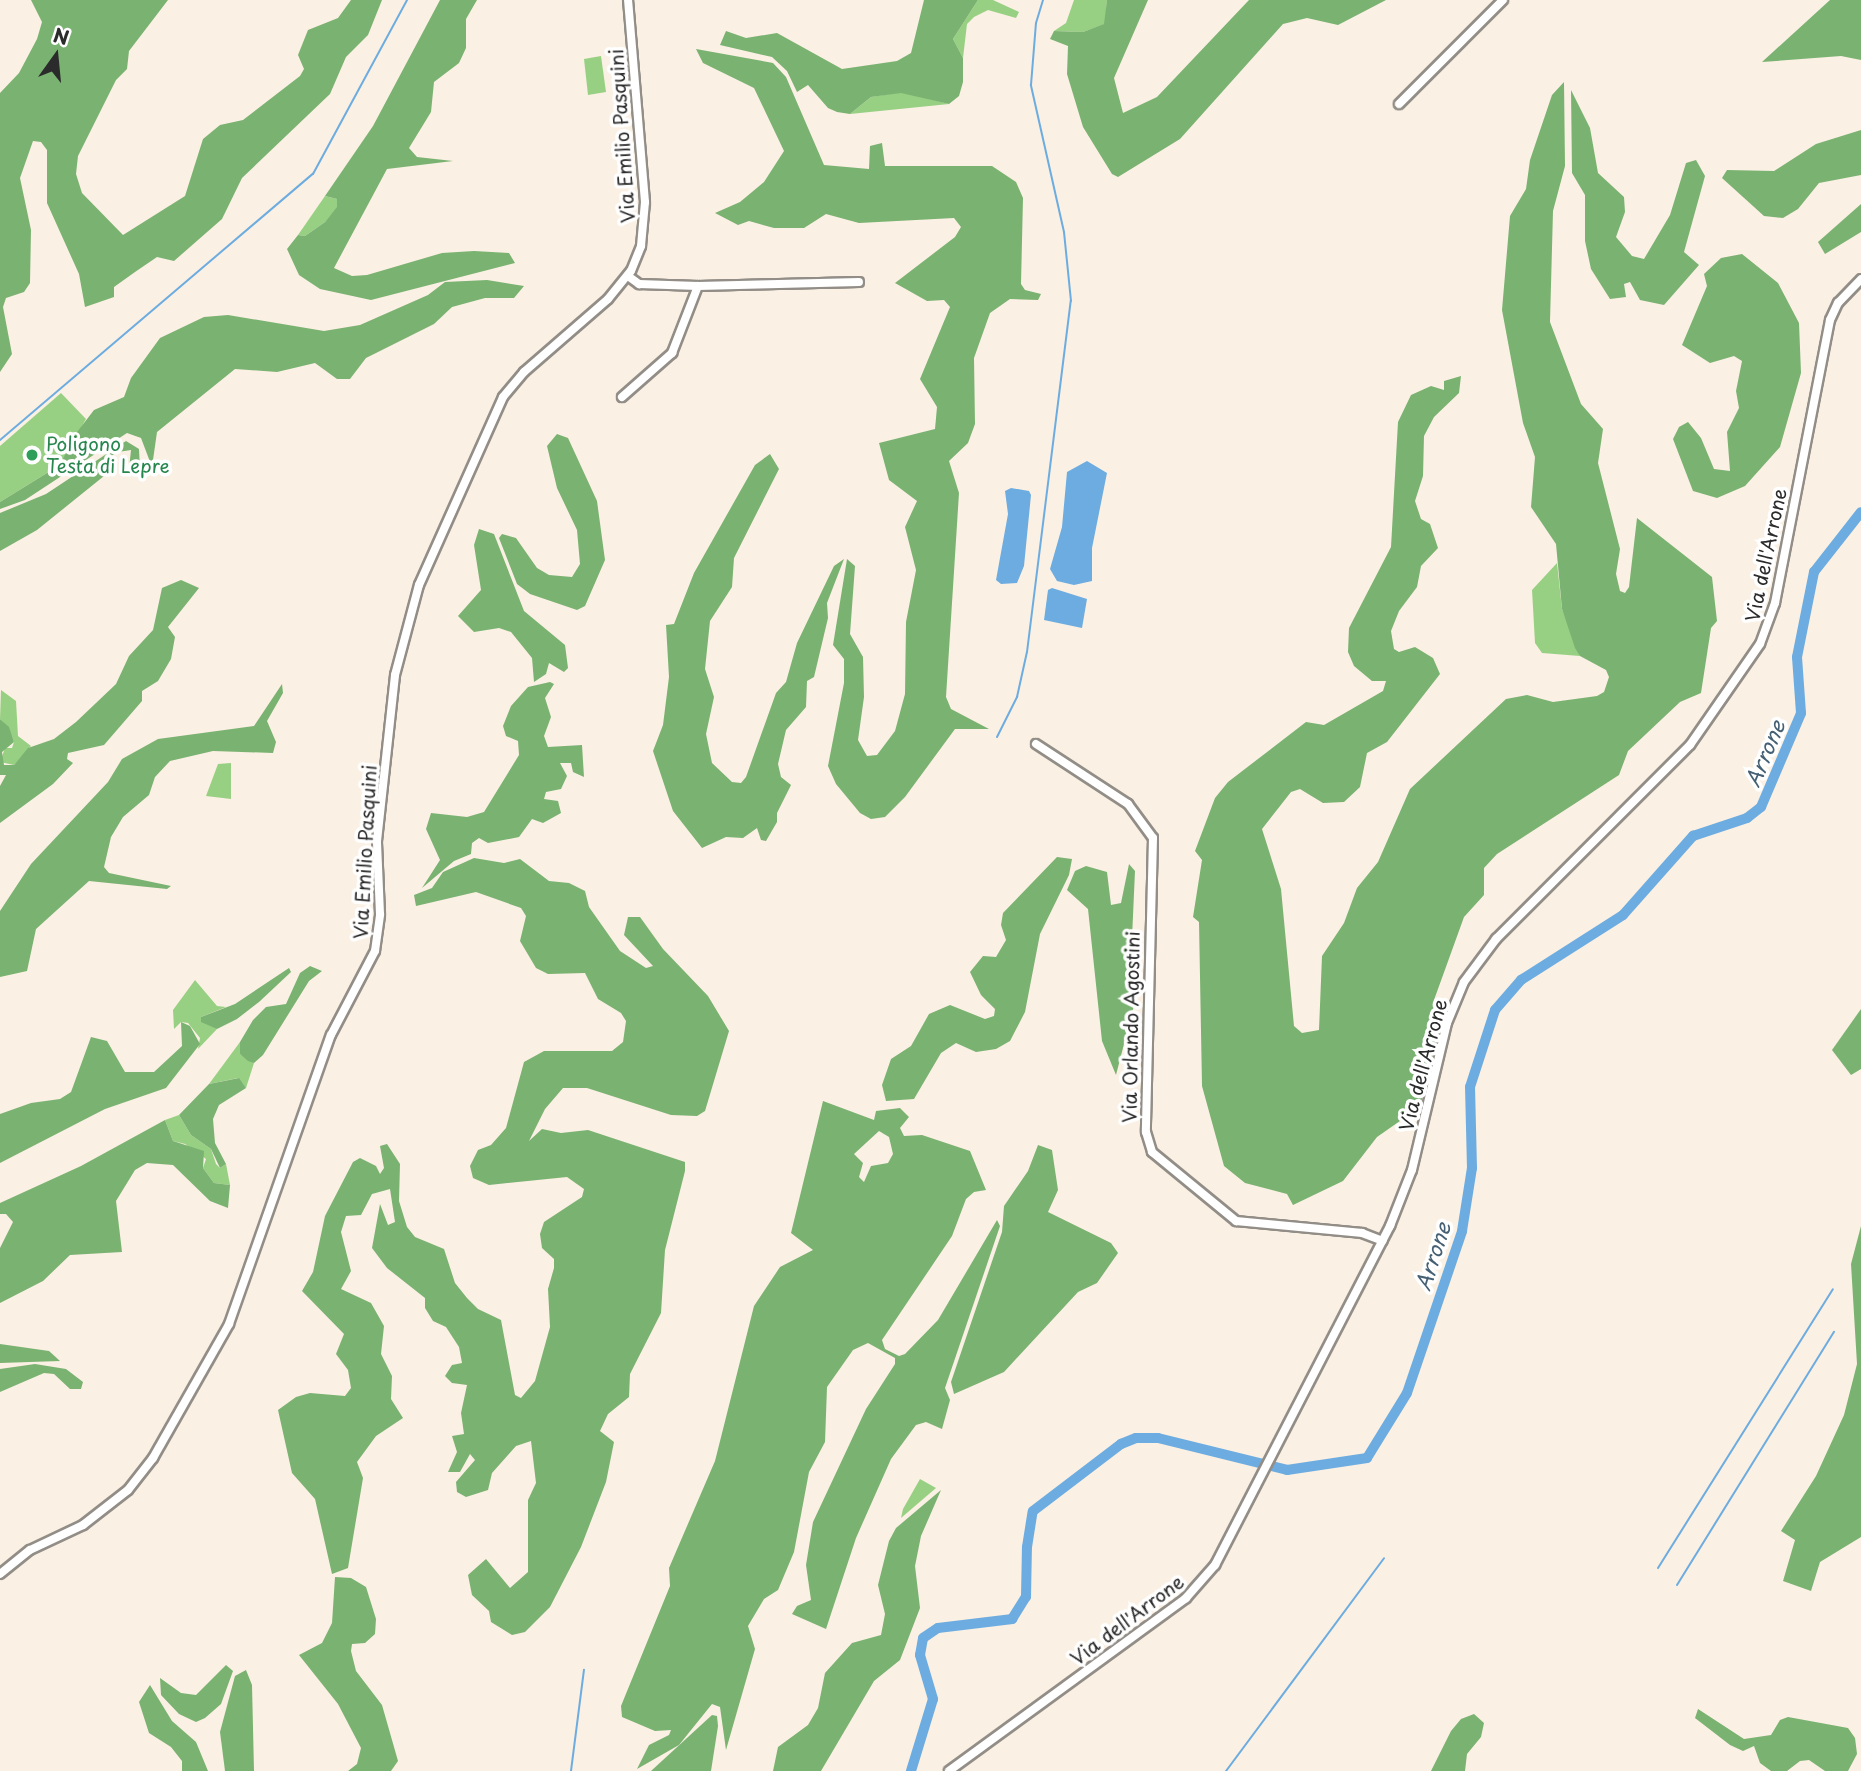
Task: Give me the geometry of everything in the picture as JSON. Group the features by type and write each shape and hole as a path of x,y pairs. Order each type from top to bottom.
{"street":[{"name":"Via Emilio Pasquini","path":"0,1574 30,1550 92,1519 128,1490 153,1458 221,1341 331,1035 375,951 380,905 377,841 395,675 419,585 503,397 628,276 641,246 646,218 628,0"},
{"path":"1399,104 1503,0"},
{"path":"628,276 639,284 698,286 859,282"},
{"name":"Via dell'Arrone","path":"949,1771 1186,1598 1215,1565 1382,1241 1412,1170 1447,1023 1468,975 1496,939 1690,745 1760,644 1775,603 1830,320 1838,303 1861,279"},
{"path":"622,397 672,353 698,286"},
{"name":"Via Orlando Agostini","path":"1036,744 1128,804 1153,838 1146,1132 1152,1152 1236,1221 1362,1233 1382,1241"}],"green space":[{"path":"31,0 168,0 129,51 127,69 116,80 78,156 76,174 82,193 123,235 185,196 203,139 220,125 243,120 300,76 304,69 298,55 308,30 338,18 351,0 382,0 368,35 346,57 330,94 242,178 222,219 174,261 157,257 114,287 114,297 85,307 79,274 47,203 47,150 41,142 33,141 20,178 31,230 30,283 24,292 6,298 3,307 12,354 0,372 0,93 19,73 37,39 42,22"},
{"path":"440,0 477,0 466,19 466,48 459,63 434,82 431,112 409,148 417,157 453,161 387,169 334,268 352,276 367,275 442,253 474,251 509,253 515,263 371,300 320,289 299,275 287,249 298,235 305,236 325,222 337,207 337,199 325,196 373,126"},
{"path":"924,0 978,0 953,39 963,58 963,82 959,96 949,104 901,93 871,97 850,114 837,112 828,108 808,85 797,92 787,71 772,57 720,45 726,31 746,38 777,33 842,69 897,61 911,53"},
{"path":"978,0 993,0 1019,12 1016,18 988,10 974,17 967,24 963,58 953,39"},
{"path":"1074,0 1107,0 1105,24 1083,32 1054,31 1066,23"},
{"path":"1107,0 1148,0 1114,78 1123,113 1157,97 1249,0 1386,0 1338,25 1307,18 1283,24 1180,139 1118,177 1112,174 1083,127 1067,74 1068,46 1050,39 1054,31 1083,32 1104,24"},
{"path":"1830,0 1861,0 1861,60 1841,56 1762,62"},
{"path":"696,49 773,63 786,77 824,165 869,169 870,146 882,143 885,166 992,166 1016,182 1023,198 1021,284 1025,290 1041,294 1038,300 1010,299 990,313 974,358 975,424 968,443 949,461 959,493 946,697 951,709 989,729 955,729 905,797 885,817 871,819 860,813 836,784 828,766 844,683 844,659 833,645 847,559 855,566 850,634 863,657 864,697 858,740 867,756 877,755 895,731 905,694 906,622 916,570 905,527 917,501 889,480 879,443 935,429 937,407 920,379 950,307 944,300 927,301 895,283 955,237 961,227 954,218 859,223 826,214 804,228 774,228 749,221 738,225 715,213 740,202 764,182 784,151 754,88 703,63"},
{"path":"601,56 606,92 588,95 584,59"},
{"path":"1564,82 1565,166 1553,211 1550,322 1581,404 1603,429 1598,463 1620,549 1616,574 1620,591 1625,593 1629,587 1637,518 1712,577 1717,621 1711,628 1701,693 1680,702 1628,751 1619,775 1497,854 1484,868 1484,895 1464,917 1434,1000 1444,1009 1420,1107 1377,1137 1343,1181 1293,1205 1287,1194 1245,1183 1224,1166 1202,1086 1199,922 1193,917 1202,860 1195,851 1215,798 1228,782 1306,722 1324,725 1383,691 1386,681 1372,681 1354,666 1348,652 1349,628 1391,547 1398,422 1411,395 1431,386 1444,390 1444,381 1461,376 1459,393 1434,417 1424,436 1423,476 1415,501 1421,519 1430,524 1438,548 1421,566 1417,587 1399,611 1391,631 1394,649 1399,652 1415,647 1433,658 1440,674 1387,742 1367,753 1360,787 1344,802 1323,803 1300,789 1291,792 1262,829 1281,889 1294,1026 1302,1033 1319,1030 1322,956 1344,923 1357,888 1378,862 1410,789 1506,699 1527,695 1553,702 1597,696 1604,692 1609,677 1606,670 1580,656 1575,648 1562,609 1556,544 1531,507 1535,457 1523,423 1502,310 1510,216 1526,189 1530,160 1552,95"},
{"path":"1571,90 1590,128 1598,173 1624,197 1625,212 1616,237 1632,256 1644,259 1670,215 1686,163 1696,160 1705,176 1684,252 1699,265 1664,305 1640,300 1630,282 1624,284 1626,297 1610,299 1591,269 1585,241 1585,195 1572,173"},
{"path":"902,92 949,104 850,114 871,97"},
{"path":"1861,130 1861,175 1819,183 1798,209 1783,218 1764,216 1722,178 1727,170 1774,171 1816,144"},
{"path":"325,196 337,199 338,207 325,222 305,236 298,235"},
{"path":"1861,204 1861,232 1825,254 1818,242"},
{"path":"1742,254 1778,283 1799,323 1801,373 1780,447 1745,486 1717,498 1693,491 1673,439 1679,427 1688,422 1701,438 1714,469 1730,471 1727,432 1739,408 1736,391 1742,361 1734,356 1710,363 1682,345 1707,286 1704,274 1721,258"},
{"path":"487,280 524,286 514,298 485,298 452,307 434,324 366,358 350,379 337,379 315,363 277,372 235,369 157,432 152,467 141,438 127,433 25,500 0,509 0,502 60,465 74,436 94,410 124,397 131,378 160,338 204,317 228,315 324,331 360,325 428,295 445,282"},
{"name":"Poligono Testa di Lepre","path":"61,393 86,419 60,465 0,502 0,446"},
{"path":"557,434 568,438 597,501 605,560 585,606 577,610 530,594 517,584 499,538 502,534 516,538 537,568 549,575 572,577 580,564 577,530 557,488 547,446"},
{"path":"126,441 139,449 140,469 129,469 131,450 111,456 104,476 37,530 0,551 0,513 46,494"},
{"path":"770,454 779,469 734,558 732,587 710,621 705,669 714,697 706,734 712,763 732,782 741,783 746,777 776,693 786,682 797,643 834,566 844,559 827,603 828,618 814,677 807,681 806,707 786,730 778,764 781,777 791,785 777,813 777,822 766,841 761,840 757,828 743,838 726,837 702,848 673,811 653,751 663,725 669,677 666,625 674,624 694,573 755,465"},
{"path":"479,529 494,534 524,611 565,645 568,668 564,672 549,663 546,674 534,682 532,658 511,632 499,628 474,632 458,616 481,590 474,545"},
{"path":"1557,563 1562,609 1580,656 1542,653 1535,643 1532,590"},
{"path":"181,580 199,588 168,627 175,637 171,659 158,681 142,691 142,701 104,745 68,753 67,759 73,763 53,784 0,823 0,786 6,775 0,775 0,719 9,727 14,742 2,752 4,765 14,765 28,748 54,739 116,684 129,656 153,630 162,588"},
{"path":"550,682 554,684 545,698 551,717 544,736 548,747 582,745 584,777 573,772 571,763 560,763 567,776 561,789 546,792 544,799 558,801 561,813 543,823 532,819 519,837 488,843 479,838 472,843 471,854 454,861 422,888 440,860 426,829 431,813 467,817 484,812 519,755 518,741 506,736 503,726 511,706 528,687"},
{"path":"282,684 283,693 267,721 276,742 273,753 213,751 170,761 155,777 149,795 123,817 111,837 104,867 109,873 171,886 167,889 89,881 36,929 27,971 0,977 0,911 31,864 108,782 122,759 158,739 254,726"},
{"path":"1,690 16,701 18,736 31,746 14,765 0,762 5,748 12,748 14,742 8,727 0,719"},
{"path":"231,763 231,799 206,796 218,764"},
{"path":"1057,857 1072,859 1069,875 1040,934 1025,1012 1010,1041 996,1049 976,1052 956,1043 941,1053 914,1099 886,1101 882,1085 891,1059 911,1046 929,1014 950,1005 985,1019 994,1016 995,1009 981,995 970,972 983,956 996,957 1006,940 1001,925 1003,913"},
{"path":"474,858 504,863 520,859 549,881 569,883 585,891 589,907 620,951 646,968 653,966 624,935 628,917 640,917 663,949 708,996 729,1031 705,1111 697,1116 671,1115 587,1088 563,1088 545,1109 529,1141 542,1129 561,1133 588,1130 685,1162 685,1171 665,1250 661,1313 630,1374 629,1397 608,1414 600,1431 614,1442 606,1482 581,1547 550,1607 525,1632 512,1635 491,1622 489,1611 472,1595 468,1575 486,1559 510,1588 528,1572 528,1500 536,1483 531,1441 516,1446 492,1473 488,1490 466,1497 457,1492 456,1482 475,1460 470,1454 460,1472 448,1472 457,1452 452,1436 464,1434 461,1413 467,1385 452,1383 445,1376 452,1365 462,1363 459,1347 446,1327 433,1321 425,1308 425,1298 387,1268 372,1248 380,1204 388,1225 395,1222 390,1189 372,1194 361,1215 346,1216 341,1232 351,1271 341,1289 371,1303 384,1326 381,1354 392,1376 391,1399 403,1418 376,1436 357,1462 363,1478 348,1568 332,1574 315,1499 292,1473 278,1410 296,1397 310,1393 345,1396 351,1388 348,1370 336,1354 344,1334 302,1291 313,1272 325,1216 353,1162 360,1158 376,1166 380,1174 384,1168 380,1146 387,1144 400,1164 399,1201 407,1227 415,1237 444,1249 455,1283 467,1298 478,1309 501,1320 515,1395 521,1398 535,1381 550,1327 548,1289 554,1268 554,1259 542,1248 540,1234 544,1222 582,1197 584,1189 567,1177 489,1185 473,1178 470,1166 478,1150 491,1145 506,1128 524,1062 544,1051 612,1051 623,1042 626,1021 621,1013 598,999 585,973 548,974 536,968 520,941 526,916 521,908 476,892 416,906 414,895 432,888 443,872"},
{"path":"1129,864 1135,871 1132,938 1138,990 1116,1075 1102,1041 1088,909 1067,890 1075,871 1086,866 1107,872 1111,905 1121,903"},
{"path":"310,966 322,971 309,981 263,1055 254,1063 248,1061 240,1054 240,1042 253,1020 266,1007 286,1004 300,973"},
{"path":"289,968 291,972 237,1019 217,1029 201,1022 201,1017 235,1004"},
{"path":"195,980 217,1006 226,1007 201,1017 217,1029 198,1049 200,1038 188,1023 181,1022 174,1029 173,1010"},
{"path":"1861,1009 1861,1069 1851,1075 1832,1050"},
{"path":"181,1022 190,1026 200,1044 166,1088 105,1109 0,1163 0,1114 31,1103 60,1099 71,1092 91,1037 107,1041 125,1072 154,1072 182,1046"},
{"path":"240,1042 240,1054 254,1063 246,1088 238,1078 209,1084"},
{"path":"239,1078 246,1088 219,1105 213,1119 215,1143 226,1164 220,1168 211,1149 191,1135 179,1115 209,1084"},
{"path":"823,1101 874,1120 876,1111 900,1108 909,1117 900,1128 904,1136 922,1135 970,1151 986,1190 974,1192 966,1199 952,1236 882,1340 885,1349 899,1356 905,1354 938,1320 997,1220 1000,1226 945,1388 950,1400 942,1429 926,1422 916,1425 891,1459 856,1538 826,1629 792,1614 797,1606 811,1600 806,1565 813,1522 866,1409 895,1364 895,1358 868,1343 853,1350 827,1387 825,1442 809,1472 794,1552 778,1590 764,1599 748,1626 755,1649 726,1750 720,1707 712,1704 679,1745 637,1769 649,1745 669,1735 671,1730 655,1731 622,1717 621,1706 670,1586 669,1568 715,1461 754,1306 780,1267 813,1250 791,1233","holes":["879,1131 889,1137 893,1154 888,1163 871,1166 864,1182 859,1177 863,1163 854,1154"]},
{"path":"179,1115 191,1135 211,1149 216,1164 220,1168 226,1164 230,1185 214,1183 203,1168 206,1159 185,1144 173,1141 165,1120"},
{"path":"165,1120 173,1141 204,1151 203,1168 214,1183 230,1185 228,1208 210,1201 173,1165 147,1163 135,1170 116,1201 122,1252 70,1255 43,1281 0,1303 0,1248 13,1222 6,1214 0,1214 0,1203 81,1166"},
{"path":"1038,1145 1052,1150 1058,1190 1048,1212 1111,1243 1118,1253 1097,1283 1078,1292 1004,1372 954,1394 951,1382 1002,1232 1004,1206 1028,1171"},
{"path":"1861,1226 1861,1537 1820,1562 1811,1591 1783,1581 1795,1540 1781,1531 1816,1476 1844,1415 1857,1364 1851,1264"},
{"path":"0,1344 49,1351 60,1361 0,1363"},
{"path":"35,1364 66,1369 83,1382 81,1389 70,1389 54,1374 44,1373 0,1392 0,1369"},
{"path":"920,1479 936,1488 901,1518 903,1509"},
{"path":"941,1490 921,1536 915,1566 920,1608 900,1660 874,1681 821,1771 773,1771 778,1747 808,1725 818,1708 825,1673 852,1643 881,1635 885,1614 878,1585 889,1541 896,1528"},
{"path":"335,1577 351,1578 366,1587 376,1619 375,1634 365,1643 352,1644 351,1651 356,1671 382,1705 398,1761 391,1771 348,1771 357,1764 361,1748 338,1704 299,1655 322,1643 332,1623"},
{"path":"226,1665 233,1671 221,1704 205,1718 196,1722 179,1714 161,1695 160,1678 181,1693 196,1695"},
{"path":"246,1670 252,1685 254,1771 225,1771 220,1732 235,1676"},
{"path":"150,1685 172,1721 196,1742 208,1771 182,1771 182,1761 171,1747 149,1733 139,1702"},
{"path":"1698,1709 1744,1739 1771,1735 1780,1720 1788,1717 1848,1728 1855,1738 1857,1754 1848,1771 1825,1771 1809,1760 1800,1761 1787,1771 1771,1771 1760,1763 1754,1746 1743,1751 1730,1745 1695,1718"},
{"path":"1474,1714 1484,1723 1481,1737 1467,1754 1465,1771 1431,1771 1451,1731 1461,1719"},
{"path":"712,1715 717,1716 718,1726 711,1771 651,1771"}],"water":[{"path":"1087,461 1107,473 1092,548 1092,581 1074,585 1057,581 1050,569 1062,527 1067,472"},
{"path":"1011,488 1029,491 1031,495 1024,566 1017,583 1001,584 996,580 1008,514 1005,491"},
{"path":"1052,588 1087,599 1082,628 1044,620 1048,590"}],"waterway":[{"path":"0,440 313,174 407,0"},
{"path":"997,737 1017,697 1027,652 1071,301 1064,232 1031,85 1036,23 1043,0"},
{"name":"Arrone","path":"911,1771 933,1699 920,1655 923,1638 938,1628 1012,1619 1026,1597 1027,1547 1033,1511 1121,1444 1136,1438 1158,1438 1287,1470 1367,1458 1407,1393 1462,1231 1472,1168 1470,1087 1495,1010 1521,980 1623,915 1693,836 1747,818 1761,807 1801,713 1797,657 1814,572 1861,512"},
{"path":"1658,1568 1833,1289"},
{"path":"1677,1585 1834,1332"},
{"path":"1226,1771 1384,1558"},
{"path":"571,1771 584,1670"}],"place":[{"name":"Poligono Testa di Lepre","path":"32,455"}]}
